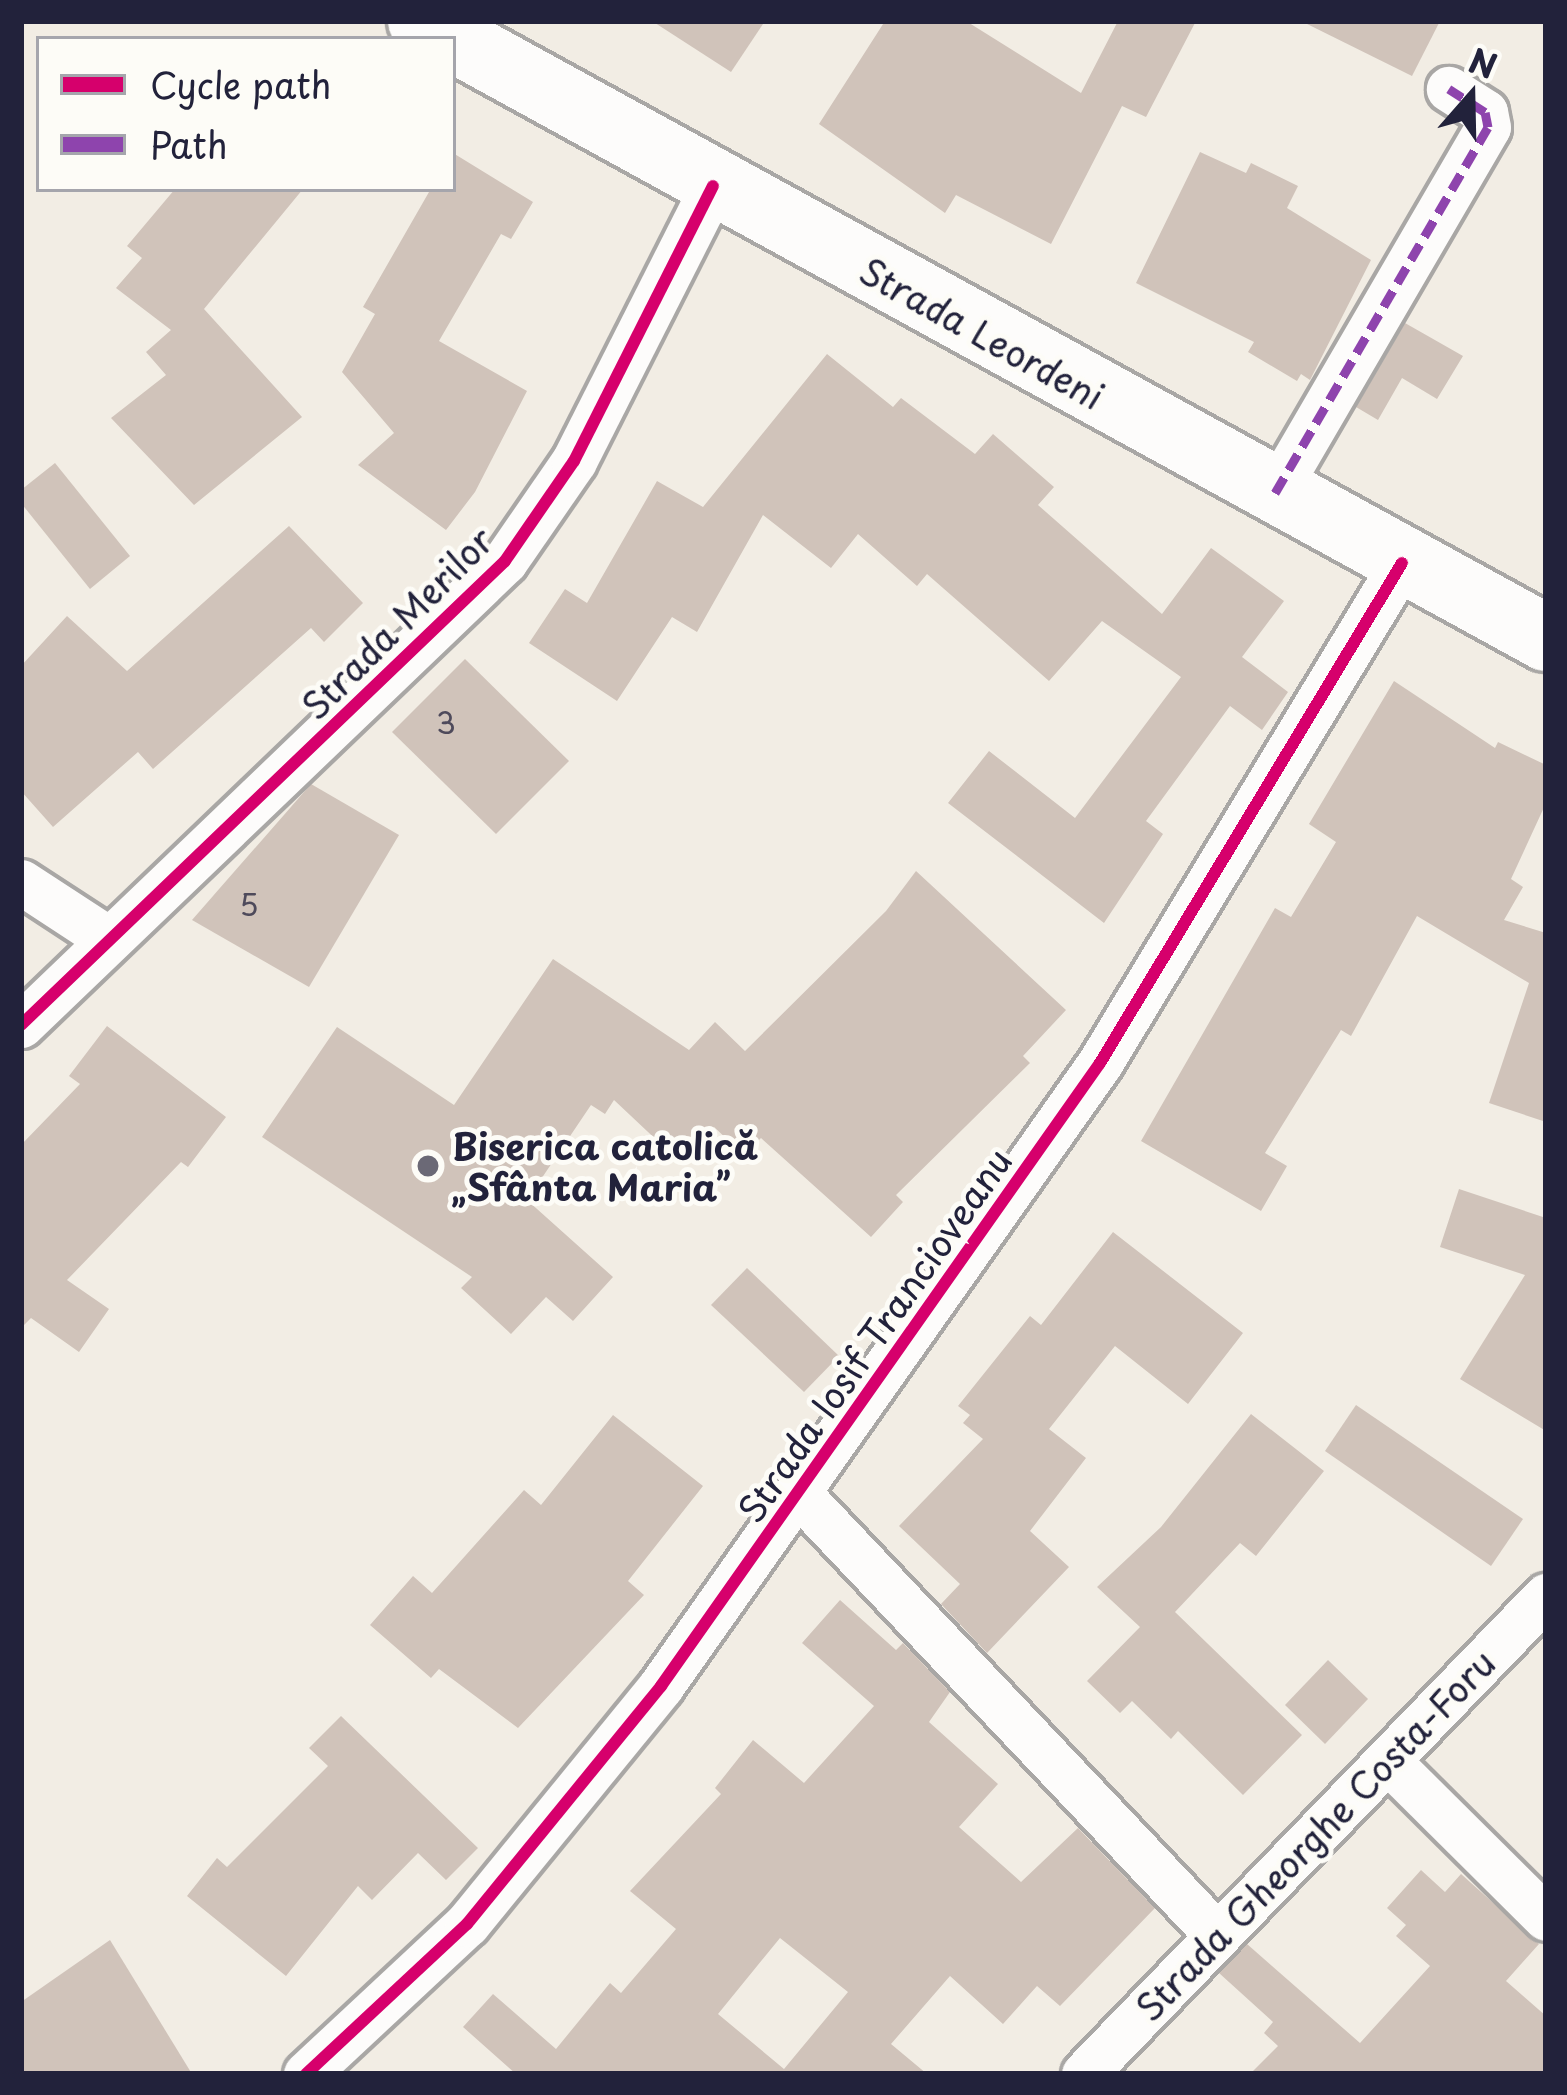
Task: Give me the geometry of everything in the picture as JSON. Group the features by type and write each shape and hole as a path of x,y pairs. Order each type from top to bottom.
{"main road":[{"name":"Strada Leordeni","path":"421,21 448,36"},
{"name":"Strada Leordeni","path":"456,41 713,186 1546,638"}],"street":[{"path":"1275,493 1480,146 1485,112 1449,89"},
{"name":"Strada Merilor","path":"21,1024 505,561 574,461 713,186"},
{"name":"Strada Iosif Trancioveanu","path":"306,2074 467,1924 571,1804 798,1493 1100,1063 1402,562"},
{"path":"21,882 108,940"},
{"path":"798,1493 1218,1936"},
{"name":"Strada Gheorghe Costa-Foru","path":"1084,2074 1546,1596"},
{"path":"1389,1762 1546,1918"}],"building":[{"path":"652,21 765,21 731,72"},
{"path":"885,21 966,21 1081,93 1118,21 1196,21 1146,117 1122,106 1051,244 956,195 945,213 819,124"},
{"path":"1301,21 1440,21 1412,76"},
{"path":"1200,152 1246,173 1251,163 1298,186 1287,208 1371,260 1310,380 1301,374 1297,381 1248,352 1254,342 1136,283"},
{"path":"456,155 533,202 511,239 501,234 439,341 527,391 475,492 446,530 358,465 394,433 342,372 375,314 363,307 429,192 456,192"},
{"path":"172,192 301,192 204,309 302,417 194,505 111,418 166,375 146,352 171,330 116,288 142,258 127,246"},
{"path":"1405,323 1463,356 1437,399 1402,378 1378,420 1356,407"},
{"path":"827,354 893,407 901,398 975,454 993,434 1054,487 1038,505 1162,614 1211,548 1284,601 1242,657 1288,692 1262,730 1230,706 1146,821 1163,834 1104,923 948,803 989,751 1075,818 1181,677 1102,621 1049,681 927,574 917,586 858,534 831,568 763,515 697,632 672,617 617,701 529,643 565,589 587,603 657,481 703,507"},
{"path":"55,463 130,556 90,589 21,503 21,490"},
{"path":"289,526 363,603 324,642 311,628 153,769 138,752 53,827 21,791 21,666 67,616 127,671"},
{"path":"465,659 569,761 496,834 392,732"},
{"path":"1394,681 1495,748 1498,742 1546,765 1546,803 1511,879 1523,887 1504,920 1546,933 1546,1122 1489,1103 1529,983 1417,916 1351,1036 1341,1030 1265,1153 1287,1166 1261,1211 1141,1141 1275,908 1291,917 1336,842 1309,824"},
{"path":"311,784 399,835 309,987 192,920"},
{"path":"916,871 1066,1010 1023,1056 1030,1063 896,1195 903,1202 871,1237 761,1138 744,1155 714,1127 681,1163 614,1100 605,1114 591,1105 527,1200 613,1277 573,1321 546,1297 511,1334 461,1288 472,1277 262,1137 337,1027 454,1105 553,959 689,1050 715,1022 745,1051 886,911"},
{"path":"107,1026 226,1117 188,1167 181,1162 67,1280 109,1309 79,1352 31,1318 21,1328 21,1145 80,1084 69,1076"},
{"path":"1459,1189 1546,1218 1546,1431 1460,1379 1525,1275 1440,1247"},
{"path":"1113,1232 1243,1333 1188,1404 1115,1346 1049,1429 1086,1458 1030,1531 1069,1567 987,1653 941,1604 960,1584 899,1526 983,1439 963,1423 970,1415 958,1406 1030,1316 1041,1325"},
{"path":"747,1268 839,1356 804,1392 711,1305"},
{"path":"1356,1405 1523,1519 1491,1566 1325,1451"},
{"path":"1251,1414 1324,1471 1256,1556 1240,1543 1175,1612 1302,1735 1243,1795 1178,1731 1171,1739 1132,1701 1120,1713 1087,1681 1140,1627 1097,1587 1161,1527"},
{"path":"613,1415 703,1486 628,1581 644,1595 518,1728 439,1669 431,1678 370,1625 413,1576 432,1593 524,1490 541,1505"},
{"path":"840,1600 896,1650 903,1643 950,1692 929,1722 998,1784 959,1827 1021,1882 1078,1828 1155,1908 1060,2006 1037,1986 1003,2024 950,1976 891,2044 927,2074 516,2074 463,2027 493,1994 556,2049 610,1983 621,1993 676,1929 630,1891 721,1794 715,1788 753,1740 804,1783 874,1706 802,1643","holes":["780,1938 848,1992 784,2069 718,2014"]},
{"path":"1328,1660 1368,1699 1325,1744 1285,1705"},
{"path":"341,1716 478,1848 446,1880 418,1853 372,1900 358,1886 286,1976 187,1896 217,1858 227,1867 328,1766 309,1748"},
{"path":"1421,1870 1445,1892 1461,1874 1539,1944 1506,1981 1546,2016 1546,2074 1250,2074 1278,2046 1264,2033 1273,2022 1219,1973 1247,1944 1360,2043 1430,1966 1396,1936 1406,1925 1387,1908"},
{"path":"110,1940 192,2074 21,2074 21,2002"}],"marked path":[{"path":"1275,493 1488,127 1485,112 1449,89"}],"cycle path":[{"path":"21,1025 505,561 574,461 713,186"},
{"path":"306,2074 467,1924 661,1686 1100,1063 1402,563"}],"place":[{"name":"Biserica catolică „Sfânta Maria”","path":"428,1166"}]}
